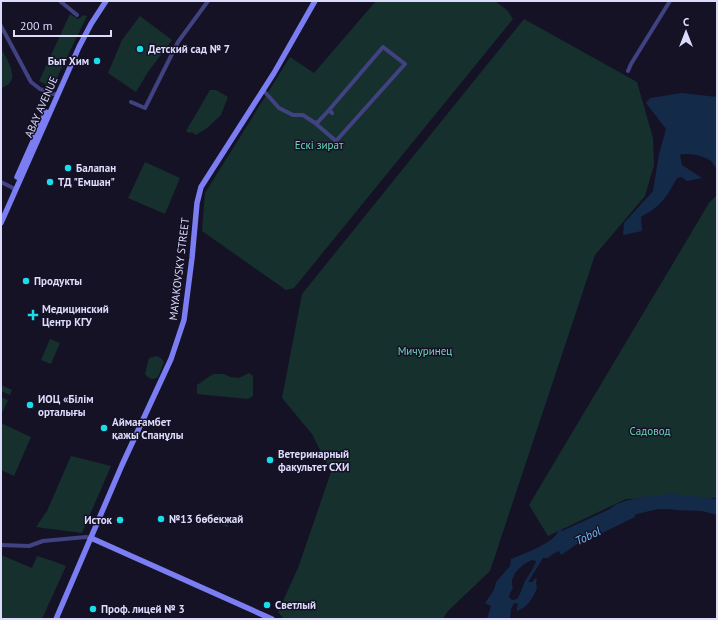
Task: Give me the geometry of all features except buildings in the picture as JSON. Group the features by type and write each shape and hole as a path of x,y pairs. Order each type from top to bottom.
{"main road":[{"name":"ABAY AVENUE","path":"1,223 79,39 102,1"},
{"name":"ABAY AVENUE","path":"55,94 91,24 106,1"},
{"name":"MAYAKOVSKY STREET","path":"56,619 90,538 171,359 184,320 197,204 201,186 263,90 315,1"},
{"name":"ABAY AVENUE","path":"1,214 14,190"},
{"path":"90,538 272,619"}],"street":[{"path":"60,1 77,15"},
{"path":"131,102 145,108 178,42 208,1"},
{"path":"628,71 630,64 670,1"},
{"path":"1,26 31,82 40,90 55,94"},
{"path":"263,90 279,108 293,115 303,115 336,141 405,64 383,47 330,112 315,123"},
{"path":"1,182 14,190"},
{"path":"1,545 29,546 52,540 86,537 90,538"}],"green space":[{"name":"Ескі зират","path":"376,1 495,1 507,10 513,19 294,288 286,290 202,231 205,193 290,57 314,73"},
{"path":"70,14 78,19 84,15 87,16 52,88 39,81"},
{"path":"140,16 172,40 148,72 136,92 108,73 122,40"},
{"name":"Мичуринец","path":"524,19 637,82 653,138 654,165 645,196 595,255 490,571 447,612 443,619 284,619 278,612 298,568 331,472 312,434 282,398 302,294"},
{"path":"1,48 12,70 12,76 8,85 1,88"},
{"path":"210,90 216,90 228,97 221,115 207,128 196,135 192,132 189,133 186,131"},
{"path":"145,162 180,178 165,214 128,198"},
{"name":"Садовод","path":"717,195 717,498 626,499 548,536 529,505 709,203"},
{"path":"50,339 60,343 51,364 41,360"},
{"path":"156,356 161,358 164,362 158,377 152,379 145,374 149,358"},
{"path":"249,373 253,376 253,396 248,399 197,394 197,385 213,374 224,374 230,377 239,378"},
{"path":"1,385 12,390 10,395 1,391"},
{"path":"1,397 8,400 2,413 1,413"},
{"path":"1,423 31,437 14,476 1,470"},
{"path":"71,456 111,466 82,533 36,527 47,511"},
{"path":"218,514 231,519 227,527 215,521"},
{"path":"1,555 32,568 37,556 66,566 42,619 1,619"}],"water":[{"path":"682,93 717,97 717,169 711,161 705,158 691,154 680,155 682,165 702,178 687,181 682,177 677,178 670,191 659,205 641,217 642,231 623,235 624,223 653,191 659,154 666,129 646,103 650,98"},
{"path":"674,494 717,499 717,515 702,511 658,509 637,514 599,529 561,555 559,551 548,558 543,558 528,582 532,582 537,577 537,588 534,595 527,605 521,610 517,611 518,604 514,603 511,609 510,619 487,619 491,606 485,603 494,590 496,582 510,566 511,559 548,542 558,532 558,527 560,527 562,531 622,502 640,498","holes":["532,560 536,561 517,599 512,600 509,597 513,588 512,579 514,575 524,564"]}],"waterway":[{"name":"Tobol","path":"581,540 632,515"}],"place":[{"name":"Детский сад № 7","path":"140,49"},
{"name":"Быт Хим","path":"97,61"},
{"name":"Балапан","path":"68,168"},
{"name":"ТД \"Емшан\"","path":"50,182"},
{"name":"Продукты","path":"26,281"},
{"name":"Медицинский Центр КГУ","path":"33,315"},
{"name":"ИОЦ «Білім орталығы","path":"30,405"},
{"name":"Аймағамбет қажы Спанұлы","path":"104,428"},
{"name":"Ветеринарный факультет СХИ","path":"270,460"},
{"name":"№13 бөбекжай","path":"161,519"},
{"name":"Исток","path":"120,520"},
{"name":"Светлый","path":"267,605"},
{"name":"Проф. лицей № 3","path":"93,609"}]}
